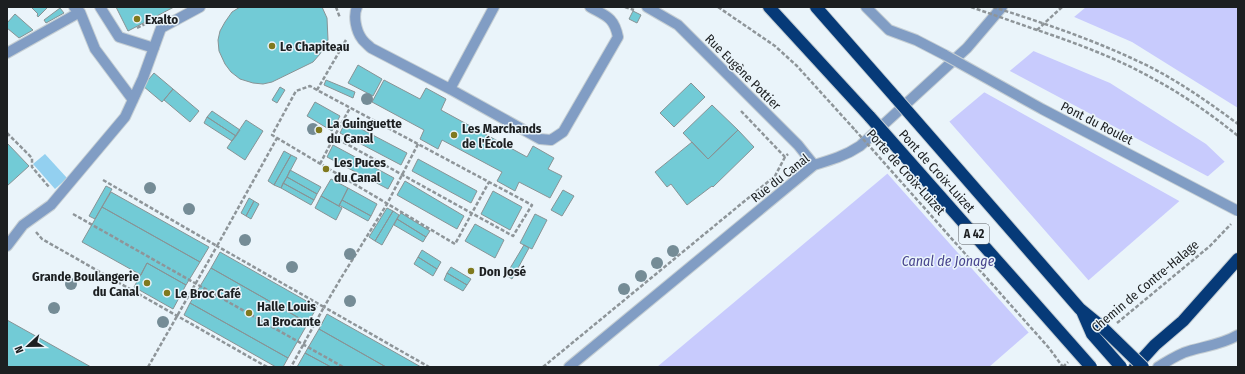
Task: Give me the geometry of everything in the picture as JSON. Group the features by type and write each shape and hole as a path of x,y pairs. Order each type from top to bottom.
{"highway":[{"name":"Pont de Croix-Luizet","path":"769,7 870,117 1091,367"},
{"name":"Pont de Croix-Luizet","path":"816,7 1080,308"},
{"path":"1136,367 1155,345 1183,321 1238,259"},
{"path":"1080,308 1092,334 1121,367"},
{"path":"1080,308 1143,367"},
{"path":"1078,352 1083,367"}],"street":[{"path":"100,7 119,37 154,48"},
{"path":"7,246 23,225 51,205 125,117 143,78 161,28 200,7"},
{"path":"357,7 356,23 362,39 372,48 540,139 551,140 563,132 618,37 615,24 606,16 590,7"},
{"path":"450,89 494,7"},
{"name":"Rue Eugène Pottier","path":"647,7 678,25 798,145 814,165"},
{"name":"Pont du Roulet","path":"866,7 889,30 916,40 945,55 1238,211"},
{"name":"Rue du Canal","path":"569,367 814,165 840,157 860,146 967,48 1002,7"},
{"path":"7,53 77,10 95,48 133,100"},
{"path":"1158,367 1171,358 1189,351 1221,343 1238,335"}],"path":[{"path":"336,7 340,21"},
{"name":"Porte de Croix-Luizet","path":"718,7 775,46 797,66 1049,348 1063,367"},
{"path":"971,7 1071,42 1151,77 1186,98 1238,136"},
{"path":"993,7 1113,50 1154,69 1190,90 1238,124"},
{"path":"1037,30 1062,7"},
{"path":"317,90 347,41 345,34"},
{"path":"334,137 402,175 472,213 513,236 532,205 310,86 296,91 272,135 455,244 472,213 489,182"},
{"path":"320,164 350,108"},
{"path":"7,133 32,158 32,167 54,192"},
{"path":"148,367 277,138"},
{"path":"291,367 341,278 387,204 418,144"},
{"path":"543,367 775,176 785,157"},
{"path":"103,180 429,367"},
{"path":"73,214 343,367"},
{"path":"28,221 42,239 267,367"},
{"name":"Chemin de Contre-Halage","path":"1112,327 1210,246 1232,223"},
{"path":"1063,367 1069,362"}],"shaded area":[{"path":"45,154 67,178 55,189 33,164"}],"water":[{"name":"Canal de Jonage","path":"1086,7 1238,7 1238,150 989,367 657,367"}],"pier":[{"path":"1072,16 1132,42 1238,108 1238,152 1226,163 1206,144 1110,83 1031,50"},
{"path":"1008,70 1209,177 1181,202 982,91"},
{"path":"948,120 1090,282 1030,334 886,172"}],"building":[{"path":"31,7 48,7 38,17 38,14"},
{"name":"Exalto","path":"116,7 174,7 128,31"},
{"name":"Le Chapiteau","path":"240,7 322,7 327,18 328,40 320,54 313,62 272,82 263,84 240,79 231,72 225,64 219,51 218,40 220,31 225,22 232,12"},
{"path":"60,8 64,13 46,23 44,20"},
{"path":"633,11 641,15 637,23 629,19"},
{"path":"15,14 33,30 19,38 7,28 7,23"},
{"path":"358,65 382,79 373,96 348,83"},
{"path":"154,73 173,89 162,102 143,86"},
{"path":"326,80 355,92 353,98 324,85"},
{"name":"Les Marchands de l'École","path":"384,80 420,99 426,88 446,99 441,110 527,157 533,146 554,158 548,169 562,176 550,198 519,182 515,191 497,181 502,172 442,140 438,149 420,139 424,130 372,102"},
{"path":"691,83 705,97 674,127 660,113"},
{"path":"280,87 285,90 277,103 272,100"},
{"path":"173,89 199,111 190,122 164,100"},
{"path":"315,102 340,116 332,131 307,116"},
{"path":"712,105 738,130 708,159 683,133"},
{"path":"212,111 240,130 236,136 207,117"},
{"path":"207,117 236,136 232,141 204,123"},
{"path":"246,120 263,131 245,160 227,148"},
{"path":"346,121 407,153 401,165 340,133"},
{"path":"738,130 754,147 713,187 712,186 687,205 671,184 667,187 655,172 692,142 708,159"},
{"path":"7,143 29,166 7,186"},
{"path":"333,145 394,178 388,189 327,157"},
{"path":"284,151 291,155 274,185 268,181"},
{"path":"291,155 297,158 281,188 274,185"},
{"path":"418,159 477,191 471,203 412,171"},
{"path":"290,170 321,187 317,194 287,177"},
{"path":"287,177 317,194 314,200 283,183"},
{"path":"331,179 348,188 339,206 321,196"},
{"path":"405,181 464,216 457,229 397,195"},
{"path":"283,183 314,200 311,205 281,188"},
{"path":"106,186 112,189 95,219 89,216"},
{"path":"348,188 377,204 371,216 342,200"},
{"path":"563,190 574,196 562,216 551,210"},
{"path":"493,191 522,207 510,230 481,214"},
{"path":"111,192 209,247 200,262 102,207"},
{"path":"321,196 342,208 336,220 315,208"},
{"path":"249,198 254,201 246,216 241,213"},
{"path":"342,200 371,216 368,221 339,205"},
{"path":"254,201 259,204 251,219 246,216"},
{"path":"102,207 200,262 186,285 147,263 141,275 82,242"},
{"path":"387,208 393,211 375,241 369,237"},
{"path":"393,211 399,215 382,245 375,241"},
{"path":"401,213 430,231 426,237 397,219"},
{"path":"535,214 547,220 532,249 520,243"},
{"path":"397,219 426,237 423,242 394,225"},
{"path":"475,224 504,240 495,258 465,241"},
{"path":"524,245 529,248 512,279 506,275"},
{"path":"422,250 441,262 437,269 418,257"},
{"path":"220,252 317,307 308,323 211,268"},
{"path":"418,257 437,269 433,276 414,264"},
{"path":"147,263 186,285 173,309 134,287"},
{"path":"451,267 471,279 467,285 447,273"},
{"name":"Halle Louis La Brocante","path":"211,268 308,323 288,358 190,303"},
{"path":"447,273 467,285 463,291 444,280"},
{"path":"190,303 288,358 283,367 276,367 184,315"},
{"path":"327,314 421,367 386,367 319,329"},
{"path":"7,320 91,367 7,367"},
{"name":"Halle Louis La Brocante","path":"319,329 386,367 331,367 305,353"},
{"path":"305,353 331,367 297,367"}],"place":[{"name":"Exalto","path":"137,19"},
{"name":"Le Chapiteau","path":"272,46"},
{"name":"La Guinguette du Canal","path":"319,130"},
{"name":"Les Marchands de l'École","path":"454,135"},
{"name":"Les Puces du Canal","path":"326,169"},
{"name":"Don José","path":"471,271"},
{"name":"Grande Boulangerie du Canal","path":"147,283"},
{"name":"Le Broc Café","path":"167,293"},
{"name":"Halle Louis La Brocante","path":"249,313"}]}
